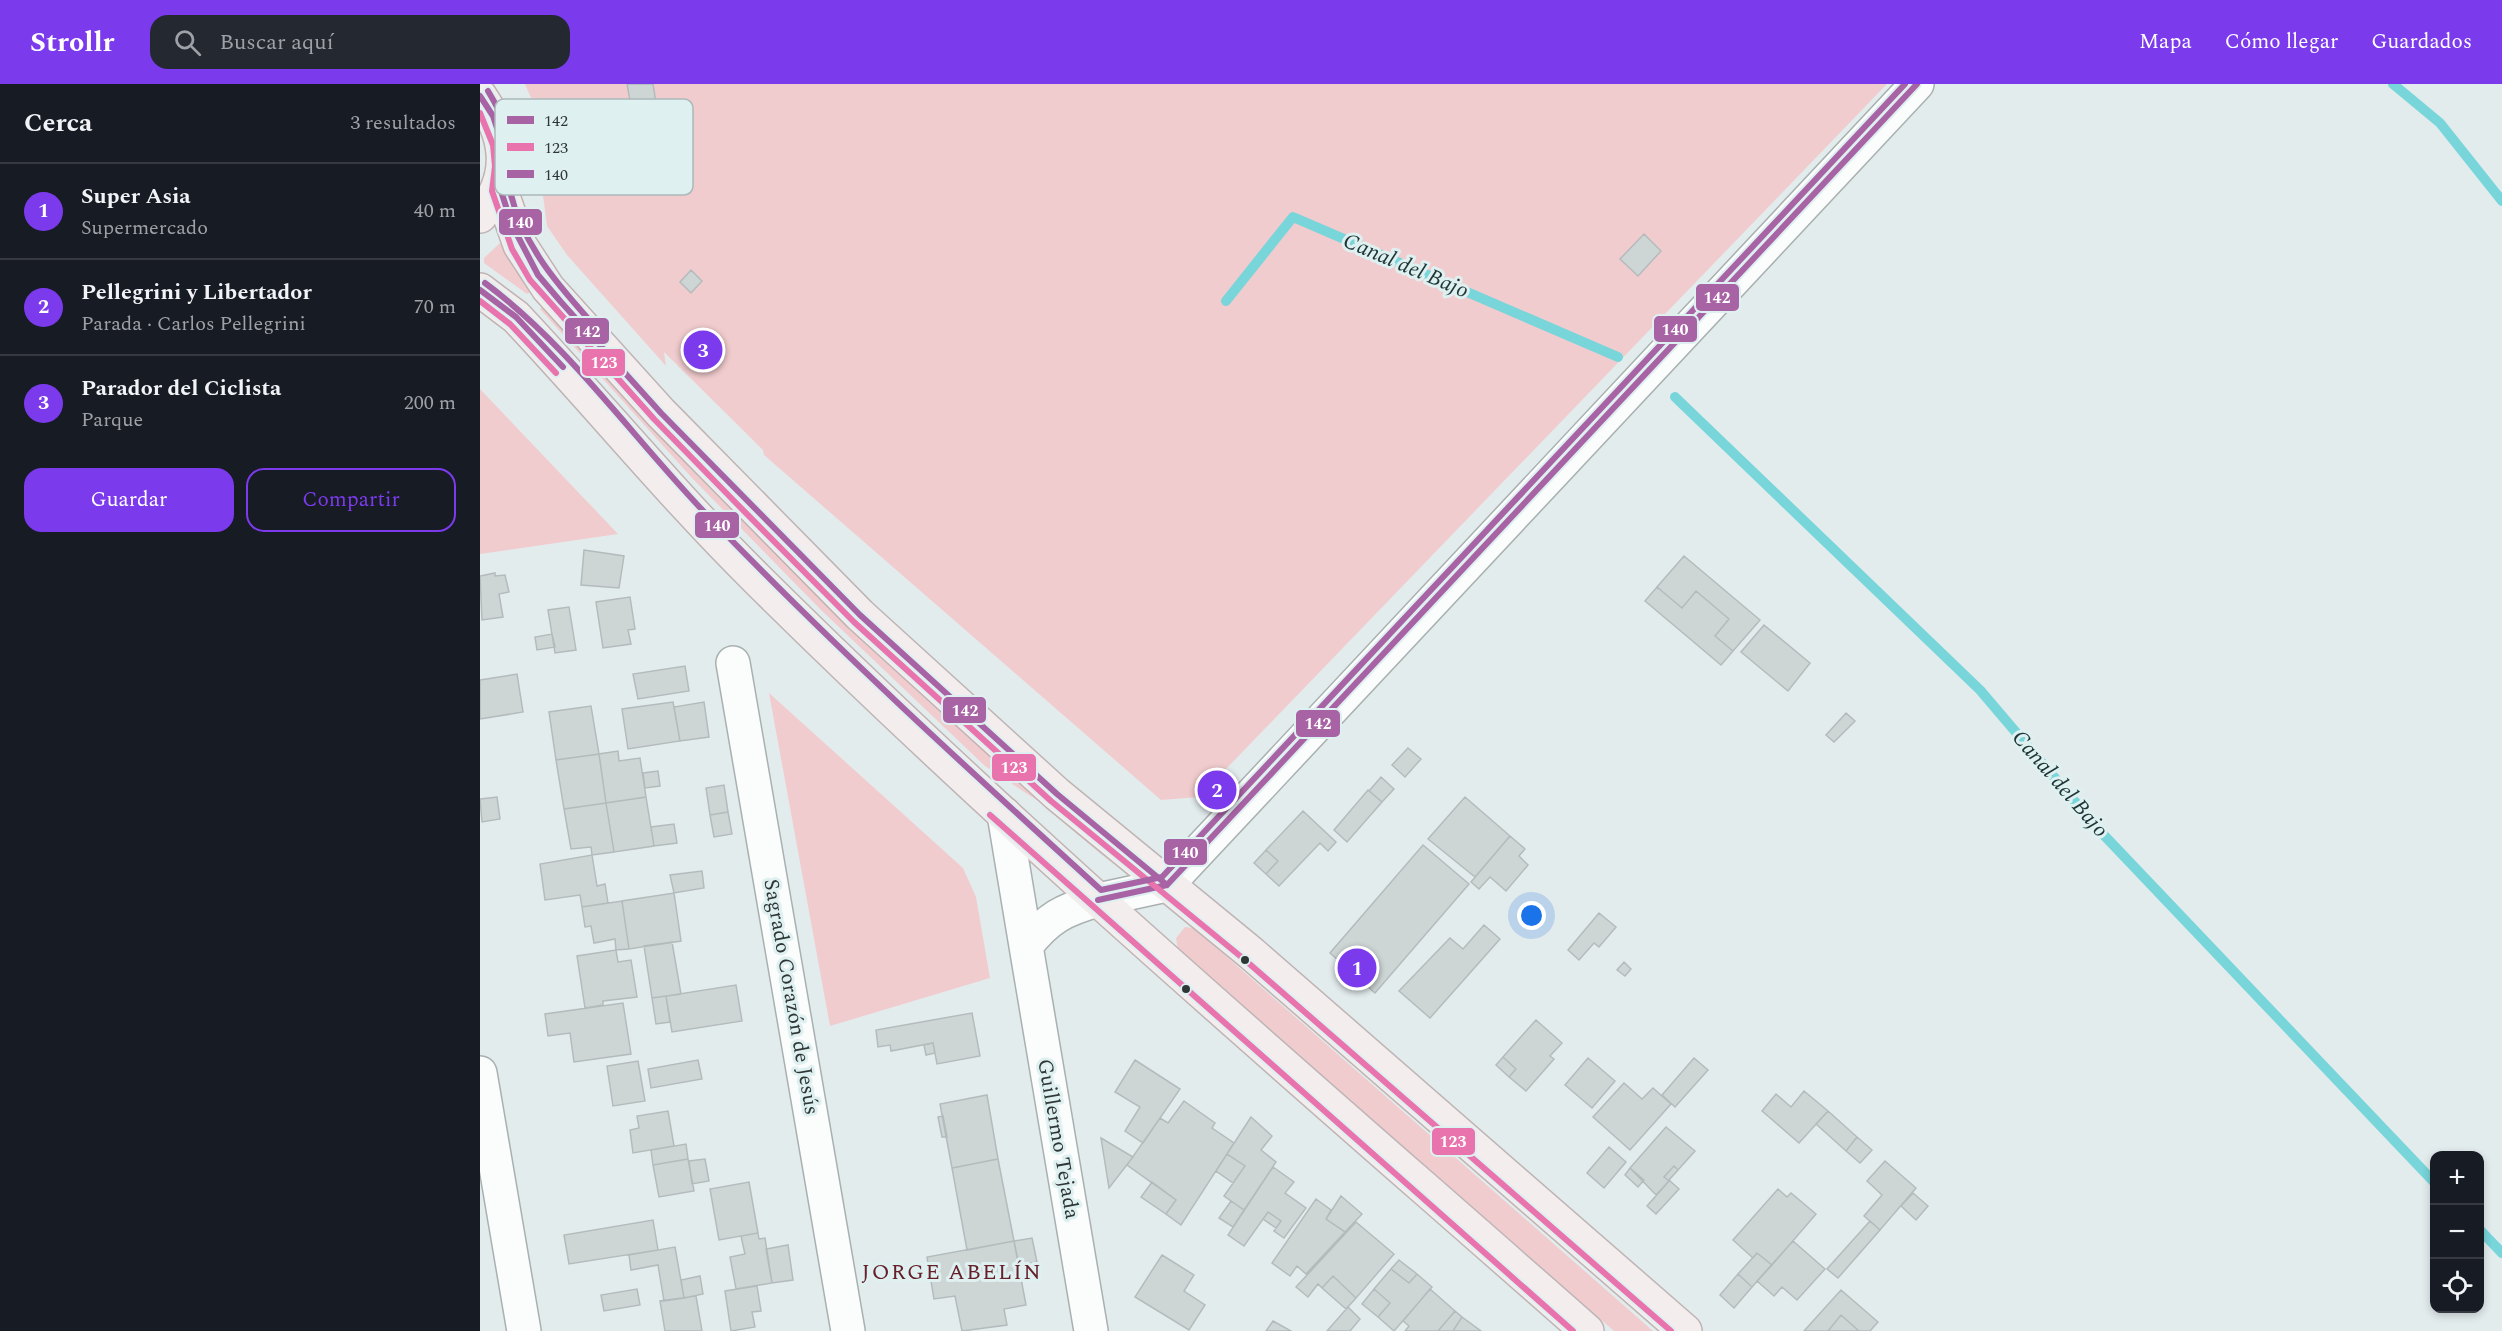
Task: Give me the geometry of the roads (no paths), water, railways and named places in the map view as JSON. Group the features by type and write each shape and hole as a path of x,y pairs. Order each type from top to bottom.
{"main road":[{"path":"480,96 495,119"},
{"path":"480,216 495,195"},
{"path":"502,195 520,245 538,275 676,428 786,542 901,653 1057,795 1251,953 1685,1331"},
{"path":"480,290 516,317 686,506 758,580 1004,814 1098,900 1587,1331"}],"street":[{"path":"1026,946 1038,930 1065,909 1167,885 1917,84"},
{"name":"Sagrado Corazón de Jesús","path":"733,663 848,1331"},
{"name":"Guillermo Tejada","path":"1004,814 1091,1331"},
{"path":"480,1073 524,1331"}],"waterway":[{"path":"2393,84 2440,123 2502,201"},
{"name":"Canal del Bajo","path":"1226,301 1293,217 1618,357"},
{"name":"Canal del Bajo","path":"1675,397 1980,690 2100,831 2430,1178"},
{"name":"Canal del Bajo","path":"2484,1234 2502,1253"}],"place":[{"name":"Parador del Ciclista","path":"703,350"},
{"name":"Pellegrini y Libertador","path":"1217,790"},
{"name":"Super Asia","path":"1357,968"}],"district":[{"name":"JORGE ABELÍN","path":"952,1272"}]}
